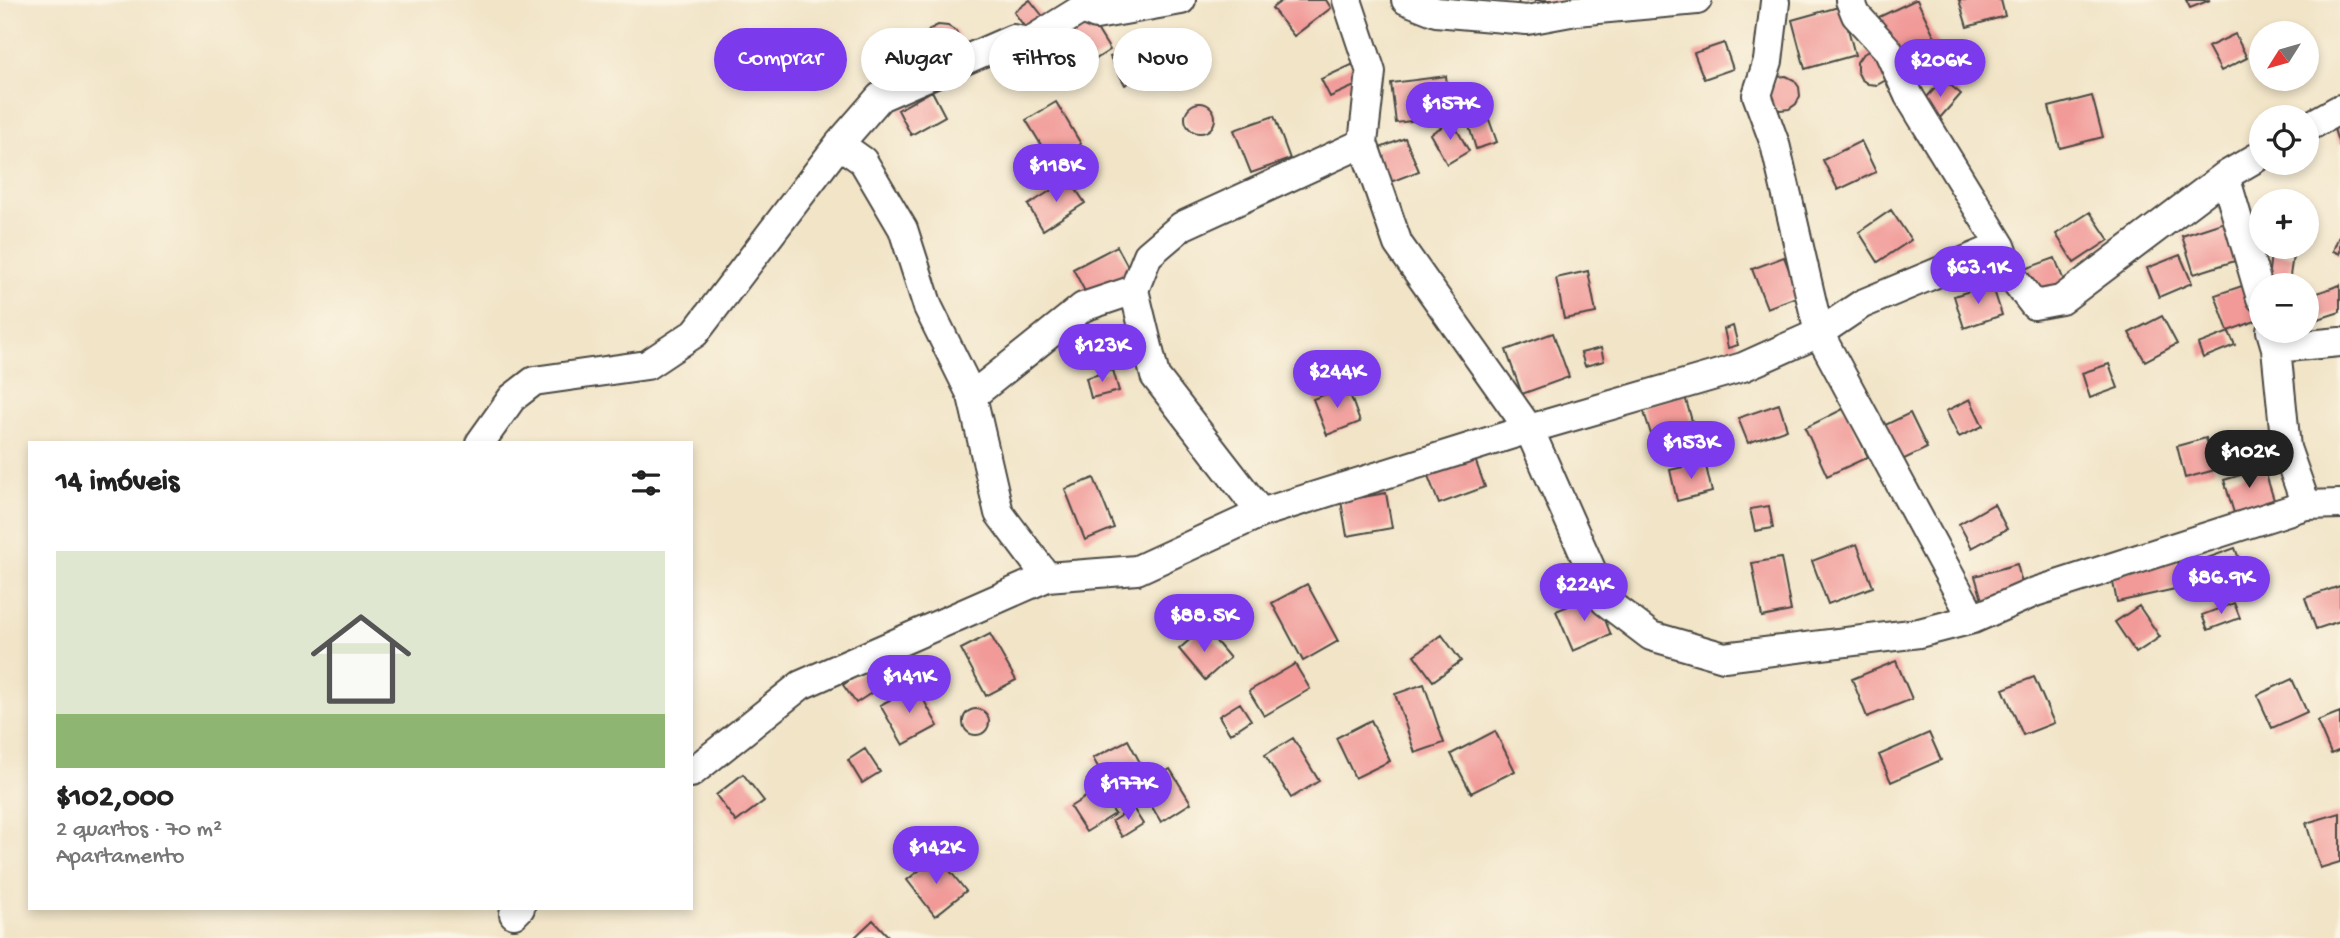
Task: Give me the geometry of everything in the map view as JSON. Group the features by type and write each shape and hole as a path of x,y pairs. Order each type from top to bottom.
{"street":[{"path":"481,441 512,398 534,381 647,365 695,333 839,144 880,97 1013,39 1029,42 1082,9 1096,15 1181,0"},
{"path":"1347,0 1371,72 1363,143 1398,244 1529,429 1605,601 1651,636 1724,657 1919,633 1973,618 2035,592 2306,505 2340,504"},
{"path":"1406,0 1436,12 1527,20 1576,11 1696,0"},
{"path":"1850,0 1856,15 1888,50 1909,96 2001,246 2013,278 2034,305 2061,300 2225,176 2249,162"},
{"path":"1773,1 1768,61 1757,95 1775,144 1819,333 1973,618"},
{"path":"2319,121 2340,109"},
{"path":"1261,513 1155,376 1134,290 1147,254 1182,226 1363,143"},
{"path":"839,144 863,161 903,229 928,307 972,396 999,513 1047,577"},
{"path":"2225,176 2254,273"},
{"path":"693,771 801,685 1047,577 1136,570 1261,513 1529,429 1743,367 1819,333 1862,304 2001,246"},
{"path":"972,396 1083,307 1134,290"},
{"path":"2319,341 2340,342"},
{"path":"2273,343 2286,448 2306,505"}],"building":[{"path":"1030,0 1049,24 1044,28 1026,28 1014,12"},
{"path":"1283,0 1326,0 1331,8 1294,36 1272,8"},
{"path":"1518,0 1558,0 1560,9 1521,16"},
{"path":"1915,0 1947,62 1908,80 1879,17"},
{"path":"1959,0 2001,0 2005,16 1967,27"},
{"path":"2186,0 2210,0 2190,8"},
{"path":"1842,6 1855,55 1805,69 1792,20"},
{"path":"1089,16 1096,28 1070,28"},
{"path":"938,25 951,28 932,28"},
{"path":"1099,32 1110,50 1099,57"},
{"path":"2235,34 2247,58 2221,71 2208,47"},
{"path":"1724,43 1733,69 1704,79 1694,53"},
{"path":"1870,50 1890,73 1886,80 1877,85 1868,84 1861,79 1857,71 1857,62"},
{"path":"1358,62 1366,81 1330,97 1321,79"},
{"path":"1446,76 1451,116 1396,123 1391,83"},
{"path":"1786,76 1794,80 1799,87 1800,96 1796,104 1789,109 1780,110 1772,107 1767,99 1777,77"},
{"path":"1943,79 1961,94 1938,120 1920,105"},
{"path":"932,91 945,116 911,135 898,110"},
{"path":"2092,96 2103,137 2060,148 2049,107"},
{"path":"1056,102 1081,144 1051,161 1026,120"},
{"path":"1200,103 1211,107 1215,118 1211,129 1200,133 1189,129 1185,118 1189,107"},
{"path":"1487,114 1497,142 1476,149 1467,120"},
{"path":"1274,116 1290,159 1251,173 1234,130"},
{"path":"2340,117 2340,144 2339,145 2331,119"},
{"path":"1452,121 1469,151 1447,164 1430,134"},
{"path":"1405,138 1419,171 1388,183 1375,150"},
{"path":"1861,141 1876,172 1838,190 1823,160"},
{"path":"1069,179 1085,203 1043,230 1028,205"},
{"path":"1891,210 1911,240 1878,262 1859,232"},
{"path":"2090,212 2109,240 2074,263 2056,234"},
{"path":"2228,221 2241,259 2194,274 2182,236"},
{"path":"2340,233 2340,254 2333,251"},
{"path":"1117,246 1133,276 1089,299 1073,269"},
{"path":"2180,255 2192,283 2159,297 2147,268"},
{"path":"1784,257 1799,296 1767,308 1752,269"},
{"path":"2055,258 2067,289 2034,301 2022,270"},
{"path":"2270,259 2293,259 2290,273 2269,273"},
{"path":"1588,271 1596,313 1564,319 1556,278"},
{"path":"1992,284 2002,315 1964,328 1954,296"},
{"path":"2245,285 2249,296 2249,323 2228,331 2215,295"},
{"path":"2340,285 2340,312 2319,319 2319,292"},
{"path":"2162,316 2177,344 2145,361 2129,333"},
{"path":"1733,326 1738,345 1728,348 1724,329"},
{"path":"2229,332 2235,345 2203,358 2198,344"},
{"path":"1553,333 1569,377 1522,394 1506,350"},
{"path":"1601,348 1604,361 1585,366 1581,353"},
{"path":"2109,364 2118,388 2090,398 2082,373"},
{"path":"1113,370 1119,391 1091,398 1086,378"},
{"path":"1347,386 1360,422 1327,435 1313,399"},
{"path":"1684,393 1692,421 1651,434 1642,406"},
{"path":"1970,399 1983,426 1959,437 1946,411"},
{"path":"1779,404 1787,429 1748,443 1738,418"},
{"path":"1845,408 1868,457 1827,476 1805,428"},
{"path":"1910,413 1927,448 1894,464 1877,429"},
{"path":"2206,438 2215,470 2185,478 2177,446"},
{"path":"1472,451 1485,487 1439,504 1425,468"},
{"path":"1705,462 1712,492 1677,501 1670,470"},
{"path":"2264,468 2274,500 2234,513 2224,480"},
{"path":"1094,478 1114,528 1085,540 1065,489"},
{"path":"1386,493 1392,528 1347,536 1341,501"},
{"path":"1994,504 2007,529 1972,548 1959,524"},
{"path":"1769,506 1773,528 1755,531 1750,509"},
{"path":"1857,544 1873,587 1828,604 1812,561"},
{"path":"2235,548 2249,586 2212,599 2199,561"},
{"path":"1781,558 1791,611 1762,617 1752,563"},
{"path":"2177,558 2184,587 2117,602 2111,573"},
{"path":"2017,564 2024,591 1983,603 1975,576"},
{"path":"1307,584 1338,641 1303,661 1272,603"},
{"path":"2340,586 2340,621 2316,629 2305,598"},
{"path":"1595,595 1611,635 1573,651 1556,611"},
{"path":"2234,603 2240,618 2208,630 2202,615"},
{"path":"2139,606 2160,637 2136,653 2115,622"},
{"path":"1204,627 1230,658 1205,680 1179,649"},
{"path":"990,634 1016,680 986,696 961,649"},
{"path":"1442,635 1461,661 1433,681 1414,655"},
{"path":"1896,661 1912,699 1867,717 1852,679"},
{"path":"1295,664 1310,689 1264,716 1249,691"},
{"path":"866,669 879,688 856,703 843,685"},
{"path":"2034,677 2054,723 2023,735 2003,689"},
{"path":"2292,679 2307,712 2272,728 2257,695"},
{"path":"1424,684 1444,743 1415,753 1395,694"},
{"path":"916,686 938,726 903,745 880,705"},
{"path":"1240,703 1251,720 1230,734 1219,716"},
{"path":"976,709 985,713 989,722 985,731 976,735 967,731 963,722 967,713"},
{"path":"2340,712 2340,750 2331,754 2317,721"},
{"path":"1371,720 1390,761 1355,778 1336,738"},
{"path":"1495,731 1515,771 1471,793 1451,754"},
{"path":"1929,733 1941,760 1891,782 1879,755"},
{"path":"1293,738 1319,781 1291,798 1265,755"},
{"path":"1128,740 1144,770 1110,789 1093,758"},
{"path":"865,749 880,772 862,783 848,760"},
{"path":"1170,769 1191,803 1161,822 1140,787"},
{"path":"743,774 764,801 736,822 716,795"},
{"path":"1098,789 1115,814 1086,832 1070,807"},
{"path":"1133,808 1143,824 1122,837 1112,821"},
{"path":"2340,813 2340,862 2320,868 2306,823"},
{"path":"938,856 966,891 935,916 907,880"},
{"path":"873,920 890,938 854,938"}]}
